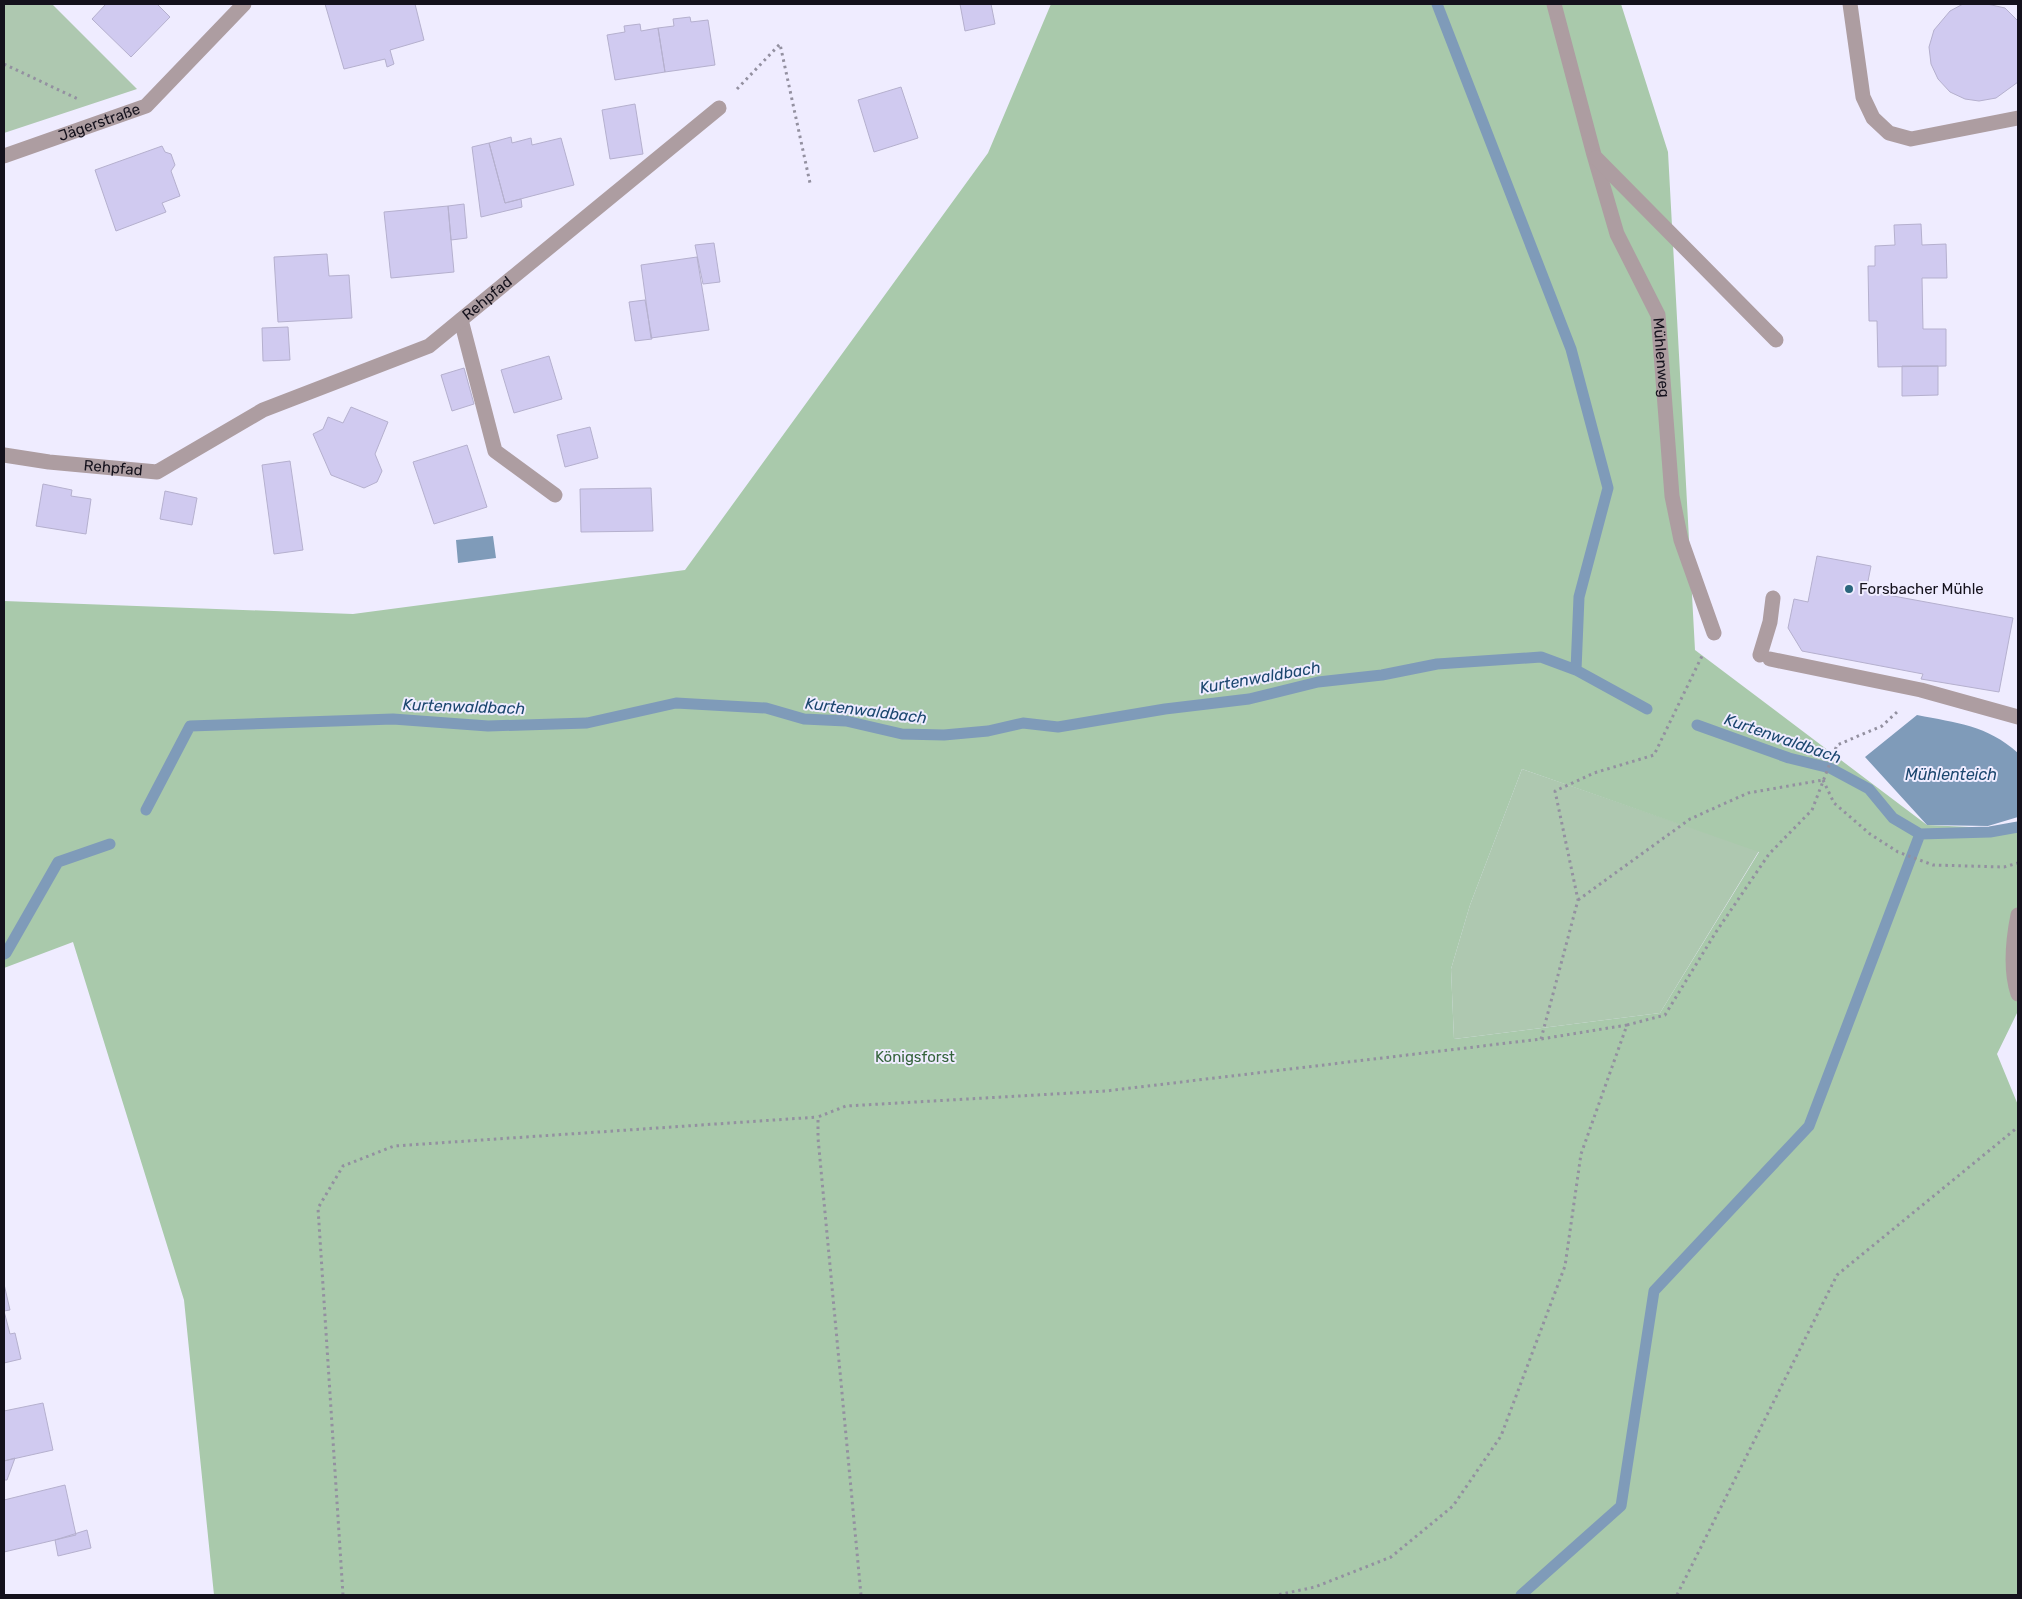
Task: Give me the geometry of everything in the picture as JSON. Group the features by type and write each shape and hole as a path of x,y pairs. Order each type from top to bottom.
{"street":[{"name":"Jägerstraße","path":"4,156 120,117 146,106 244,4"},
{"name":"Mühlenweg","path":"1554,4 1617,234 1658,315 1672,496 1682,540 1714,634"},
{"path":"1850,4 1864,97 1873,118 1890,133 1911,139 2018,118"},
{"name":"Rehpfad","path":"4,456 157,472 263,410 429,346 719,108"},
{"path":"1594,155 1776,340"},
{"path":"461,320 495,451 555,495"},
{"path":"1773,598 1765,657 1920,690 2018,717"},
{"path":"2018,915 2014,936 2018,994"}],"path":[{"path":"719,108 780,44 810,183"},
{"path":"4,64 120,117"},
{"path":"1542,1039 1578,900 1555,791 1594,772 1654,755 1714,634"},
{"path":"343,1595 318,1208 343,1166 394,1146 818,1117 846,1106 1106,1091 1542,1039 1626,1025 1665,1015 1716,932 1769,854 1812,810 1837,745 1882,726 1920,690"},
{"path":"1578,900 1690,819 1748,793 1823,780"},
{"path":"1823,780 1834,803 1870,834 1898,852 1933,865 2004,867 2018,863"},
{"path":"1277,1595 1315,1588 1391,1557 1453,1506 1501,1436 1565,1266 1581,1154 1626,1025"},
{"path":"818,1117 818,1138 861,1595"},
{"path":"1677,1595 1837,1275 2018,1127"}],"green space":[{"path":"4,4 52,4 137,89 4,133"},
{"name":"Königsforst","path":"1051,4 1621,4 1668,152 1695,650 1927,825 1990,828 2018,822 2018,1011 1997,1054 2018,1105 2018,1595 214,1595 184,1300 73,942 4,968 4,601 353,614 685,570 988,153","holes":["1522,769 1759,852 1660,1013 1454,1039 1451,969 1470,905"]},
{"path":"1522,769 1759,851 1660,1013 1454,1039 1451,969 1470,905"}],"water":[{"path":"493,536 496,558 458,563 456,540"},
{"name":"Mühlenteich","path":"1917,715 1971,726 1995,736 2018,753 2018,817 1988,826 1927,825 1865,757"}],"building":[{"path":"106,4 157,4 170,17 131,57 92,19"},
{"path":"325,4 415,4 424,40 390,50 394,64 387,67 385,59 344,69"},
{"path":"960,4 991,4 995,24 965,31"},
{"path":"1963,4 1987,4 2005,8 2018,21 2018,82 1996,98 1979,101 1965,99 1950,92 1938,79 1931,64 1929,47 1934,30 1950,11"},
{"path":"690,17 691,22 708,20 715,65 665,72 658,28 674,26 673,19"},
{"path":"640,24 641,31 658,28 665,72 615,80 607,35 625,32 624,26"},
{"path":"901,87 918,138 874,152 858,100"},
{"path":"635,104 643,154 610,159 602,110"},
{"path":"511,137 512,143 531,138 532,145 561,138 574,185 505,203 489,143"},
{"path":"489,143 505,203 521,199 522,207 481,217 472,147"},
{"path":"162,146 165,152 171,154 175,165 171,171 180,196 162,203 166,212 116,231 95,170"},
{"path":"464,204 467,238 451,240 448,206"},
{"path":"448,206 454,272 391,278 384,212"},
{"path":"1921,224 1922,245 1946,244 1947,278 1922,278 1923,329 1946,329 1946,366 1878,367 1877,321 1869,321 1868,266 1875,266 1875,246 1895,245 1894,225"},
{"path":"714,243 720,282 703,284 695,245"},
{"path":"327,254 329,276 349,275 352,318 278,322 274,257"},
{"path":"697,257 709,330 651,338 641,265"},
{"path":"645,300 652,339 635,341 629,302"},
{"path":"288,327 290,360 263,361 262,328"},
{"path":"549,356 562,399 514,413 501,370"},
{"path":"1902,366 1938,366 1938,395 1902,396"},
{"path":"464,368 474,404 452,411 441,375"},
{"path":"351,407 388,422 375,454 382,471 377,482 364,488 331,475 313,434 323,429 328,417 343,423"},
{"path":"590,427 598,458 565,467 557,435"},
{"path":"467,445 487,507 434,524 413,462"},
{"path":"290,461 303,550 274,554 262,465"},
{"path":"43,484 72,490 71,496 91,499 86,534 36,526"},
{"path":"651,488 653,531 581,532 580,489"},
{"path":"165,491 197,498 192,525 160,519"},
{"name":"Forsbacher Mühle","path":"1817,556 1871,566 1866,591 2013,618 1999,692 1921,679 1923,674 1802,651 1788,628 1794,599 1808,602"},
{"path":"4,1284 10,1310 4,1311"},
{"path":"4,1311 10,1334 15,1333 21,1359 4,1363"},
{"path":"43,1403 53,1450 4,1461 4,1411"},
{"path":"15,1458 7,1480 4,1480 4,1461"},
{"path":"65,1485 76,1535 4,1552 4,1500"},
{"path":"87,1530 91,1548 58,1556 55,1540"}],"waterway":[{"path":"1437,4 1571,349 1608,488 1579,597 1576,670"},
{"name":"Kurtenwaldbach","path":"146,810 190,726 393,719 488,726 587,723 676,703 766,708 804,719 846,721 902,734 944,735 988,731 1023,723 1058,727 1165,709 1249,699 1318,682 1382,675 1437,664 1541,657 1576,670 1647,709"},
{"name":"Kurtenwaldbach","path":"1697,725 1789,758 1830,768 1869,789 1893,818 1920,834 1990,832 2018,827"},
{"path":"1521,1595 1621,1506 1654,1291 1809,1126 1920,834"},
{"name":"Kurtenwaldbach","path":"4,954 58,862 110,844"}],"place":[{"name":"Forsbacher Mühle","path":"1849,589"}]}
